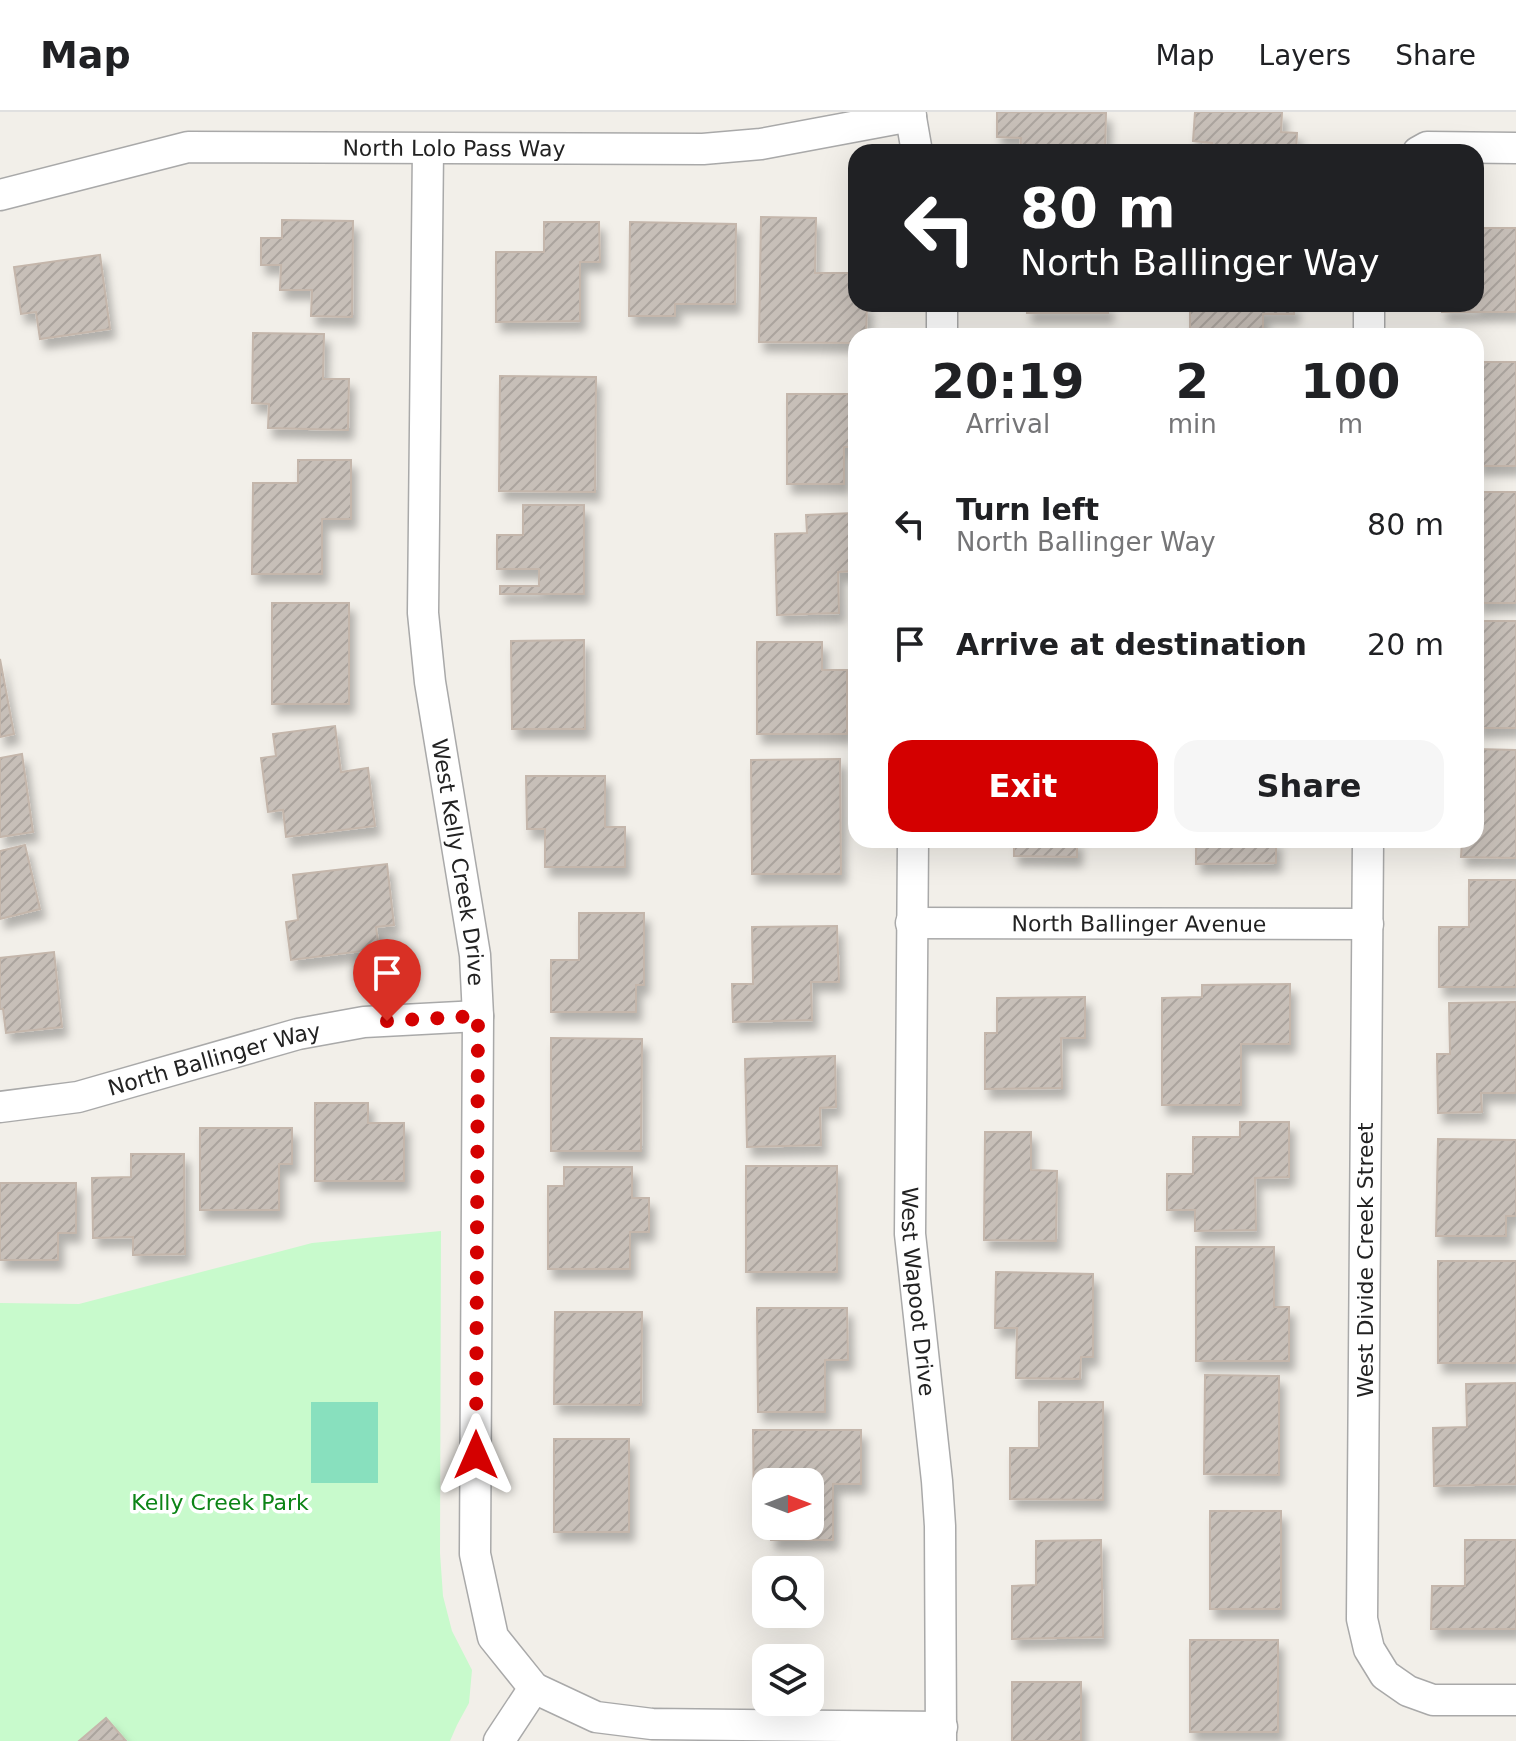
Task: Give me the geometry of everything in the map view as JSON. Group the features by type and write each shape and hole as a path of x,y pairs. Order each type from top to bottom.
{"street":[{"name":"North Lolo Pass Way","path":"0,195 188,147 703,149 761,144 910,114"},
{"path":"910,114 916,144"},
{"path":"1484,148 1516,148"},
{"name":"West Kelly Creek Drive","path":"428,149 423,613 430,682 475,955 478,1016 475,1554 493,1637 534,1688"},
{"name":"West Wapoot Drive","path":"913,848 910,1234 940,1526 941,1734"},
{"name":"West Divide Creek Street","path":"1368,848 1362,1619 1369,1649 1385,1675 1408,1691 1433,1700 1516,1700"},
{"name":"North Ballinger Avenue","path":"911,923 1368,924"},
{"name":"North Ballinger Way","path":"0,1107 78,1097 298,1034 364,1022 478,1016"},
{"path":"499,1741 534,1688 596,1717 652,1724 941,1734"}],"green space":[{"name":"Kelly Creek Park","path":"441,1231 440,1553 443,1596 452,1631 472,1670 469,1703 450,1741 0,1741 0,1303 79,1304 312,1243"},
{"path":"311,1402 378,1402 378,1483 311,1483"}],"building":[{"path":"997,112 1106,113 1105,144 1021,144 1021,138 997,137"},
{"path":"1195,112 1282,112 1281,132 1297,133 1296,144 1212,144 1193,141"},
{"path":"761,217 816,218 815,273 848,273 848,312 867,312 866,328 848,328 848,343 759,342"},
{"path":"282,220 353,221 352,317 311,316 312,290 280,290 281,265 261,265 261,238 282,238"},
{"path":"544,222 599,222 600,262 580,262 580,321 496,322 496,252 544,252"},
{"path":"630,222 736,224 735,304 675,304 675,316 629,316"},
{"path":"1484,228 1516,228 1516,312 1484,312"},
{"path":"100,255 110,329 40,339 36,312 21,314 14,267"},
{"path":"1027,312 1108,312 1108,313"},
{"path":"1190,312 1294,312 1263,314 1263,328 1190,328"},
{"path":"253,333 324,334 323,379 349,379 348,430 268,428 269,404 252,403"},
{"path":"1484,362 1516,362 1516,466 1484,466"},
{"path":"500,376 596,377 595,492 499,491"},
{"path":"787,394 848,394 844,484 787,484"},
{"path":"298,460 351,460 351,519 322,519 322,574 252,574 253,483 298,483"},
{"path":"1484,492 1516,492 1516,603 1484,603"},
{"path":"523,505 584,505 584,594 500,594 500,586 539,586 539,569 497,569 497,535 523,535"},
{"path":"848,513 848,571 838,572 839,613 777,615 775,534 807,533 806,515"},
{"path":"272,603 349,603 349,704 272,704"},
{"path":"1484,621 1516,621 1516,728 1484,728"},
{"path":"584,640 585,729 512,729 511,641"},
{"path":"757,642 822,642 822,670 847,670 847,734 757,734"},
{"path":"0,659 14,734 0,737"},
{"path":"335,726 341,772 368,768 375,826 286,837 283,810 268,812 261,758 276,756 273,734"},
{"path":"1484,749 1516,750 1516,858 1461,857 1462,848 1484,848"},
{"path":"22,754 33,832 0,837 0,758"},
{"path":"840,759 841,874 752,874 751,760"},
{"path":"526,776 605,776 605,827 625,827 625,867 545,867 545,829 527,829"},
{"path":"25,845 40,909 0,919 0,851"},
{"path":"1014,848 1077,848 1077,857 1014,856"},
{"path":"1196,848 1276,848 1276,863 1196,864"},
{"path":"387,864 394,925 376,927 379,949 291,960 286,922 298,920 293,875"},
{"path":"1469,880 1516,880 1516,987 1439,987 1439,927 1469,927"},
{"path":"579,913 644,913 644,985 636,985 636,1012 551,1012 551,960 579,960"},
{"path":"837,926 839,982 811,982 812,1020 733,1022 732,984 753,984 752,927"},
{"path":"54,952 62,1027 6,1033 3,1009 0,1009 0,958"},
{"path":"1290,984 1290,1044 1241,1044 1241,1105 1162,1105 1162,998 1202,997 1202,985"},
{"path":"1085,997 1085,1038 1061,1038 1062,1088 985,1089 985,1033 997,1033 997,998"},
{"path":"1516,1002 1516,1093 1481,1093 1482,1112 1438,1113 1437,1054 1450,1054 1449,1003"},
{"path":"551,1038 642,1039 641,1151 551,1151"},
{"path":"835,1056 836,1107 820,1108 821,1145 747,1147 745,1059"},
{"path":"315,1103 368,1103 368,1123 404,1123 404,1181 315,1181"},
{"path":"1240,1122 1289,1122 1289,1177 1255,1178 1256,1230 1195,1231 1195,1210 1167,1210 1167,1174 1193,1174 1193,1137 1240,1137"},
{"path":"200,1128 292,1128 292,1164 279,1164 279,1210 200,1210"},
{"path":"985,1132 1031,1132 1031,1170 1057,1171 1056,1241 984,1240"},
{"path":"1438,1139 1516,1140 1516,1216 1506,1216 1506,1236 1436,1236"},
{"path":"131,1154 184,1154 185,1254 133,1255 133,1237 93,1238 92,1178 131,1177"},
{"path":"746,1166 837,1166 837,1272 746,1272"},
{"path":"564,1167 632,1167 632,1198 649,1198 649,1232 630,1232 630,1269 548,1269 548,1186 564,1186"},
{"path":"0,1183 76,1183 76,1233 58,1233 58,1260 0,1260"},
{"path":"1196,1247 1274,1247 1274,1307 1289,1307 1289,1361 1196,1361"},
{"path":"1438,1261 1516,1261 1516,1363 1438,1363"},
{"path":"996,1272 1093,1274 1093,1357 1081,1357 1080,1379 1016,1378 1017,1328 995,1328"},
{"path":"757,1308 847,1308 848,1360 825,1360 825,1412 758,1412"},
{"path":"555,1312 642,1312 641,1405 554,1404"},
{"path":"1205,1375 1279,1376 1279,1475 1204,1474"},
{"path":"1516,1383 1516,1484 1434,1486 1433,1428 1467,1427 1466,1384"},
{"path":"1039,1402 1103,1402 1103,1500 1010,1499 1010,1448 1039,1448"},
{"path":"753,1430 861,1430 861,1484 833,1484 833,1540 824,1540 824,1468 753,1468"},
{"path":"554,1439 629,1439 629,1532 554,1532"},
{"path":"1210,1511 1281,1511 1281,1609 1210,1609"},
{"path":"1101,1540 1103,1637 1012,1639 1012,1586 1036,1585 1036,1541"},
{"path":"1465,1540 1516,1540 1516,1629 1431,1629 1432,1586 1465,1586"},
{"path":"1190,1640 1278,1640 1278,1732 1190,1732"},
{"path":"1012,1682 1081,1682 1081,1741 1012,1741"},
{"path":"106,1718 126,1741 79,1741"}],"route":[{"path":"387,1021 478,1016 476,1455"}]}
